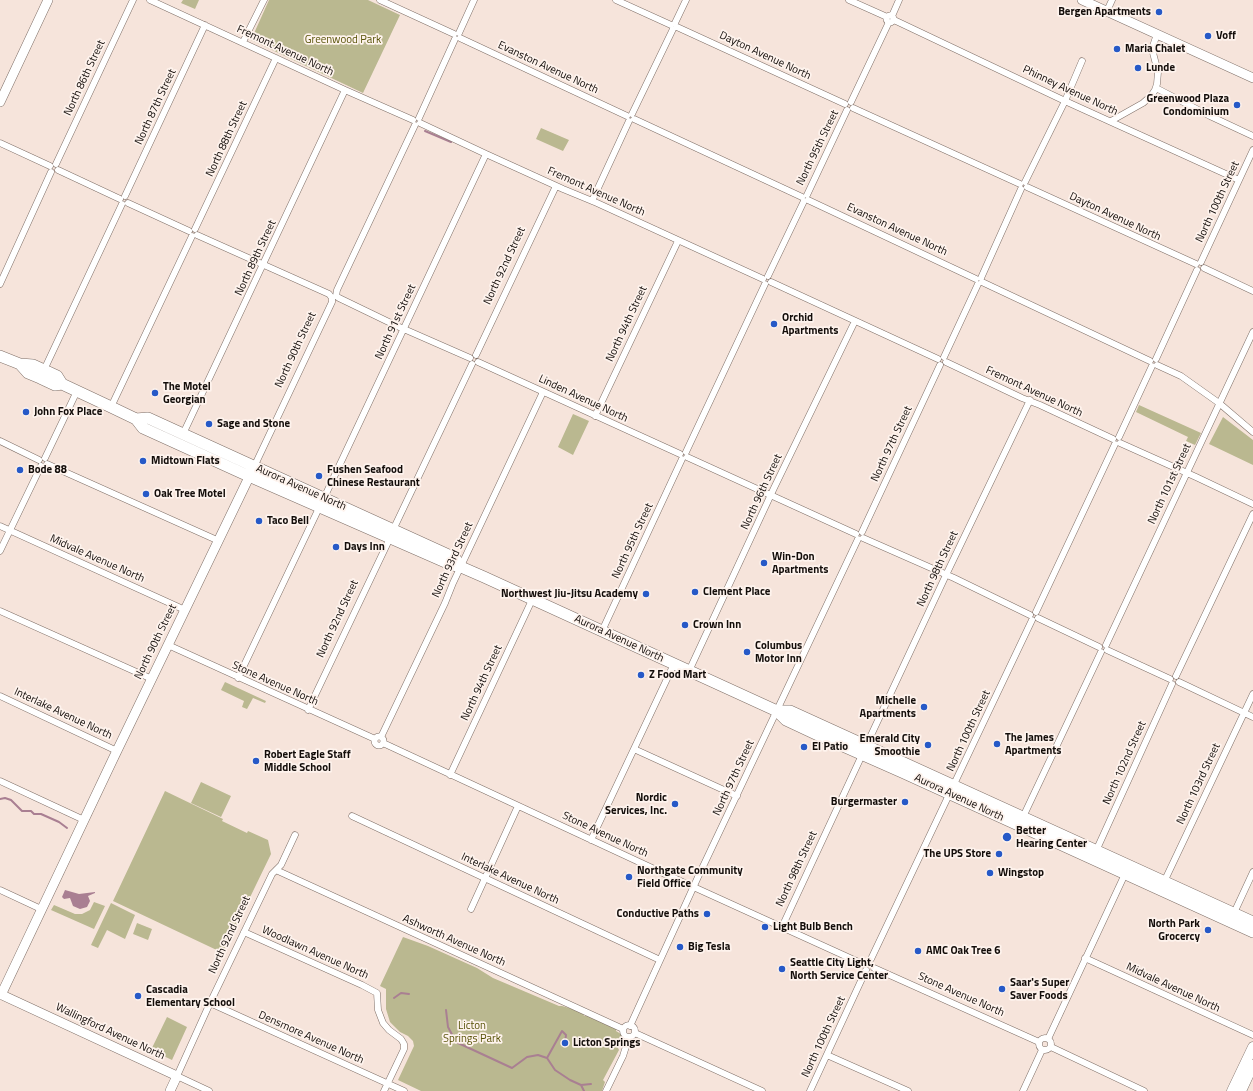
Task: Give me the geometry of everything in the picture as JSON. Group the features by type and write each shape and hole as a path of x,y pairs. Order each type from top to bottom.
{"highway":[{"name":"Aurora Avenue North","path":"0,356 20,364 33,365 57,376 62,384 111,407 136,418 148,418 254,466 322,503 336,515 391,534"},
{"name":"Aurora Avenue North","path":"20,364 28,373 55,385 62,384"},
{"name":"Aurora Avenue North","path":"136,418 143,428 249,477 364,516 391,534 452,565 461,567 777,711 786,720 864,750 952,790 1125,874 1253,932"},
{"path":"336,515 341,512 356,519 364,516"},
{"name":"Aurora Avenue North","path":"952,790 1023,817 1253,922"}],"main road":[{"path":"1232,1091 1253,1047"},
{"path":"1241,1091 1253,1065"}],"street":[{"path":"0,102 48,0"},
{"name":"North 86th Street","path":"0,284 133,0"},
{"name":"Fremont Avenue North","path":"150,0 345,90 417,121 556,186 767,280 1022,398 1030,400 1253,505"},
{"path":"242,42 264,0"},
{"name":"Evanston Avenue North","path":"380,0 805,198 1181,376 1219,403 1253,432"},
{"name":"North 90th Street","path":"0,995 219,541 474,0"},
{"name":"Dayton Avenue North","path":"616,0 1253,291"},
{"path":"592,201 686,0"},
{"name":"Phinney Avenue North","path":"849,0 1239,180"},
{"name":"North 95th Street","path":"602,631 899,0"},
{"path":"1082,0 1253,78"},
{"path":"1107,11 1112,0"},
{"name":"North 87th Street","path":"44,370 205,25"},
{"path":"1111,121 1143,104 1156,88 1158,72 1152,49 1158,34"},
{"name":"North 88th Street","path":"111,407 276,58"},
{"name":"North 97th Street","path":"630,1026 1023,186 1065,101 1082,61"},
{"path":"1156,88 1253,136"},
{"name":"North 89th Street","path":"184,434 264,266 345,90"},
{"name":"Linden Avenue North","path":"0,143 264,266 339,298 595,416 860,535 1171,681"},
{"name":"North 100th Street","path":"871,959 1154,363 1253,150"},
{"name":"North 91st Street","path":"238,678 486,154"},
{"name":"North 92nd Street","path":"308,710 556,186"},
{"name":"North 94th Street","path":"595,416 678,241"},
{"name":"North 96th Street","path":"689,671 854,321"},
{"name":"North 101st Street","path":"1023,817 1253,332"},
{"path":"0,551 77,391"},
{"name":"North 93rd Street","path":"380,740 543,392"},
{"name":"North 98th Street","path":"782,926 946,575 1030,400"},
{"path":"0,441 43,462 219,541"},
{"path":"1171,681 1175,685 1253,514"},
{"name":"Midvale Avenue North","path":"0,526 185,610"},
{"name":"North 94th Street","path":"450,774 532,600"},
{"path":"0,611 152,679"},
{"name":"Stone Avenue North","path":"168,646 308,710 380,740 591,840 863,964"},
{"path":"591,840 674,664"},
{"path":"1178,679 1253,717"},
{"name":"North 102nd Street","path":"1096,850 1171,681"},
{"name":"North 103rd Street","path":"1164,882 1253,694"},
{"name":"Interlake Avenue North","path":"0,696 117,751"},
{"path":"634,749 737,796"},
{"path":"0,781 84,820"},
{"path":"470,908 518,806"},
{"name":"Interlake Avenue North","path":"352,816 660,960"},
{"name":"North 92nd Street","path":"170,1091 210,1003 272,874 281,865 295,835"},
{"name":"Ashworth Avenue North","path":"276,870 623,1029"},
{"path":"1234,913 1253,872"},
{"path":"1048,1039 1125,874"},
{"path":"0,890 42,909"},
{"name":"Woodlawn Avenue North","path":"244,932 377,993 378,1010 383,1023 389,1030 401,1039 404,1044 404,1049 388,1084"},
{"name":"Midvale Avenue North","path":"1085,958 1253,1035"},
{"path":"871,959 874,963 874,968 871,970 866,970 863,964 866,960 871,959"},
{"name":"Stone Avenue North","path":"874,968 1040,1042"},
{"name":"North 100th Street","path":"810,1091 866,970"},
{"name":"Wallingford Avenue North","path":"0,995 209,1091"},
{"name":"Densmore Avenue North","path":"210,1003 404,1091"},
{"path":"629,1037 623,1033 625,1026 630,1026 634,1029 634,1033 762,1091"},
{"path":"606,1091 623,1056 629,1037 634,1033"},
{"path":"1042,1050 1039,1047 1040,1042 1044,1038 1048,1039"},
{"path":"1048,1039 1051,1042 1051,1047"},
{"path":"1042,1050 1047,1050 1051,1047"},
{"path":"1051,1047 1144,1091"},
{"path":"1023,1091 1042,1050"},
{"path":"827,1055 908,1091"},
{"path":"384,1091 388,1084"}],"green space":[{"path":"183,0 199,0 195,9 181,3"},
{"name":"Greenwood Park","path":"269,0 368,0 400,15 363,93 251,40"},
{"path":"541,128 569,140 563,151 536,139"},
{"path":"1139,405 1201,433 1195,445 1186,441 1188,437 1136,412"},
{"path":"573,414 589,421 573,455 558,447"},
{"path":"1223,417 1253,440 1253,465 1209,444"},
{"path":"225,682 266,701 265,703 253,698 247,709 242,707 244,701 221,690"},
{"path":"201,782 231,796 221,817 191,803"},
{"path":"165,791 223,819 222,821 247,833 248,831 268,840 271,854 223,953 113,901"},
{"path":"94,902 105,906 94,929 51,910 54,905 75,914 82,914 90,910"},
{"path":"111,903 135,915 125,939 107,930 98,948 91,945"},
{"path":"137,923 152,929 148,940 133,934"},
{"name":"Licton Springs Park","path":"403,937 428,946 477,968 493,978 559,1006 583,1012 584,1016 590,1015 617,1028 616,1031 621,1034 622,1038 617,1046 619,1050 603,1080 605,1082 602,1091 421,1091 398,1080 414,1046 413,1041 408,1036 400,1032 390,1022 386,1009 386,989 380,986"},
{"path":"167,1017 187,1027 172,1060 151,1050"}],"shaded area":[{"path":"65,890 79,894 95,893 88,896 90,901 87,907 80,909 73,906 70,898 64,899 62,897"}],"waterway":[{"path":"425,131 451,142"},
{"path":"0,799 5,798 11,800 22,811 31,811 34,814 41,814 59,822 67,828"},
{"path":"394,998 401,993 409,994"},
{"path":"446,1010 448,1027 456,1042 512,1068 527,1057 538,1055 547,1058 562,1031 566,1035 565,1043"},
{"path":"547,1058 555,1070 570,1080 581,1085 591,1084"},
{"path":"581,1085 584,1091"}],"place":[{"name":"Bergen Apartments","path":"1159,12"},
{"name":"Voff","path":"1208,36"},
{"name":"Maria Chalet","path":"1117,49"},
{"name":"Lunde","path":"1138,68"},
{"name":"Greenwood Plaza Condominium","path":"1237,105"},
{"name":"Orchid Apartments","path":"774,324"},
{"name":"The Motel Georgian","path":"155,393"},
{"name":"John Fox Place","path":"26,412"},
{"name":"Sage and Stone","path":"209,424"},
{"name":"Midtown Flats","path":"143,461"},
{"name":"Bode 88","path":"20,470"},
{"name":"Fushen Seafood Chinese Restaurant","path":"319,476"},
{"name":"Oak Tree Motel","path":"146,494"},
{"name":"Taco Bell","path":"259,521"},
{"name":"Days Inn","path":"336,547"},
{"name":"Win-Don Apartments","path":"764,563"},
{"name":"Clement Place","path":"695,592"},
{"name":"Northwest Jiu-Jitsu Academy","path":"646,594"},
{"name":"Crown Inn","path":"685,625"},
{"name":"Columbus Motor Inn","path":"747,652"},
{"name":"Z Food Mart","path":"641,675"},
{"name":"Michelle Apartments","path":"924,707"},
{"name":"The James Apartments","path":"997,744"},
{"name":"Emerald City Smoothie","path":"928,745"},
{"name":"El Patio","path":"804,747"},
{"name":"Robert Eagle Staff Middle School","path":"256,761"},
{"name":"Burgermaster","path":"905,802"},
{"name":"Nordic Services, Inc.","path":"675,804"},
{"name":"Better Hearing Center","path":"1007,837"},
{"name":"The UPS Store","path":"999,854"},
{"name":"Wingstop","path":"990,873"},
{"name":"Northgate Community Field Office","path":"629,877"},
{"name":"Conductive Paths","path":"707,914"},
{"name":"Light Bulb Bench","path":"765,927"},
{"name":"North Park Grocercy","path":"1208,930"},
{"name":"Big Tesla","path":"680,947"},
{"name":"AMC Oak Tree 6","path":"918,951"},
{"name":"Seattle City Light, North Service Center","path":"782,969"},
{"name":"Saar's Super Saver Foods","path":"1002,989"},
{"name":"Cascadia Elementary School","path":"138,996"},
{"name":"Licton Springs","path":"565,1043"}]}
